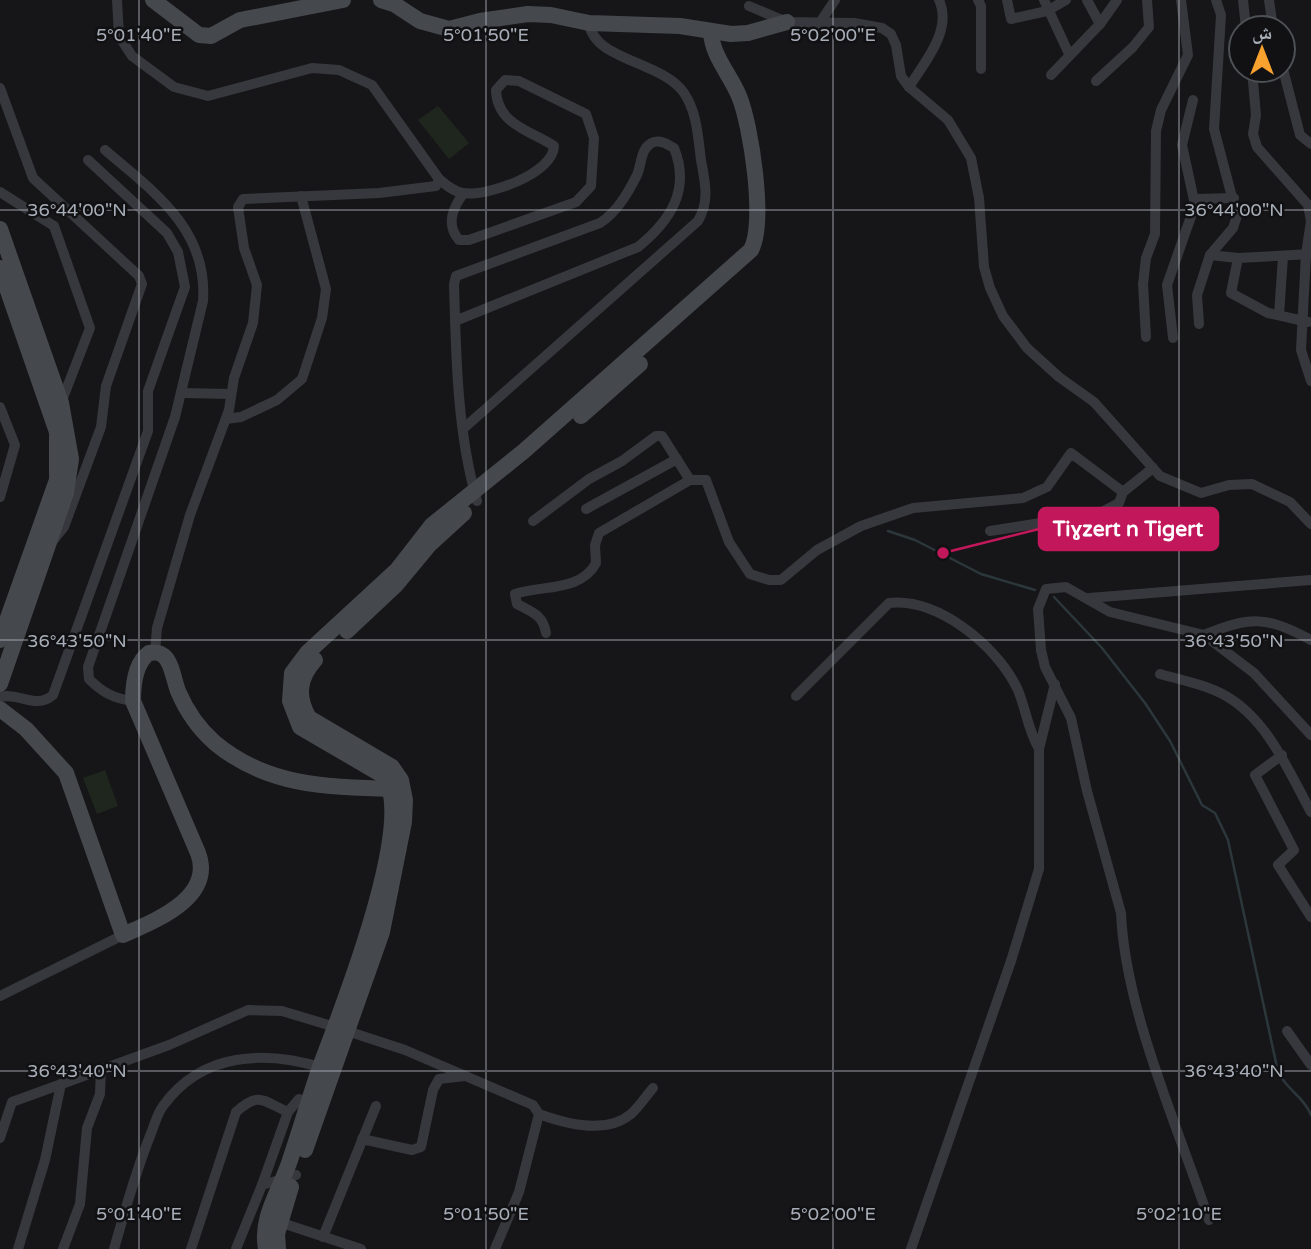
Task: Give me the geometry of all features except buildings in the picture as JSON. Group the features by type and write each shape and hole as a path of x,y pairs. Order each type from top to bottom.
{"street":[{"path":"117,0 119,36 132,56 174,87 208,96 312,68 339,70 372,85 439,179 463,194 489,190 539,172 554,155 554,146 507,121 496,104 496,90 505,80 519,81 578,109 591,122 594,156 592,177 590,186 576,202 469,240 459,240 452,232 451,219 463,194"},
{"path":"153,0 199,35 211,36 240,20 343,0"},
{"path":"381,0 434,27 449,29 528,14 589,23 680,26 711,32 748,33 786,22 854,23 882,28 891,34 896,45 901,76 909,87 948,120 971,158 979,198 984,267 1003,316 1027,348 1094,402 1160,476 1201,493 1229,485 1252,484 1268,489 1290,502 1311,524"},
{"path":"819,24 835,0"},
{"path":"909,87 937,42 943,16 939,0"},
{"path":"978,0 981,6 981,69"},
{"path":"1007,0 1011,19 1066,0"},
{"path":"1087,0 1100,24"},
{"path":"1051,75 1100,24 1117,0"},
{"path":"1096,81 1133,47 1149,27 1147,0"},
{"path":"1146,337 1143,284 1146,258 1155,234 1156,131 1161,110 1188,55 1181,0"},
{"path":"1199,324 1197,295 1210,255 1233,228 1237,216 1214,129 1221,15 1216,0"},
{"path":"749,6 786,22"},
{"path":"1045,6 1069,54"},
{"path":"464,428 698,221 706,208 695,121 685,94 664,74 603,47 594,38 589,23"},
{"path":"397,789 401,780 392,767 309,718 302,705 300,690 305,672 396,585 430,544 476,496 615,386 760,252 766,230 766,209 747,95 722,44 711,32"},
{"path":"1253,84 1256,115 1253,134 1257,147 1308,205 1311,221 1308,322 1301,350 1311,381"},
{"path":"1287,84 1300,135 1311,144"},
{"path":"0,88 33,178 139,276 142,284 106,386 101,427 85,474 59,535 53,543 49,542"},
{"path":"1173,338 1167,285 1192,219 1195,199 1182,145 1192,100"},
{"path":"455,321 570,277 638,247 662,228 675,205 682,182 674,148 662,141 652,143 643,152 638,172 612,215 600,222 456,276 455,321 464,428 476,496"},
{"path":"105,150 174,210 202,270 203,300 182,393 88,667 89,679 100,690 117,699 133,701"},
{"path":"0,697 45,702 53,695 148,431 148,391 180,308 184,287 178,252 167,233 88,160"},
{"path":"155,652 157,628 179,552 226,419 253,323 257,285 244,248 238,207 243,199 379,193 436,186 439,179"},
{"path":"0,192 54,226 90,328 61,403"},
{"path":"226,419 241,417 277,400 302,379 322,318 326,289 301,196"},
{"path":"1195,199 1234,198"},
{"path":"0,229 61,403 70,440 70,478 0,684"},
{"path":"1210,255 1238,258 1308,254"},
{"path":"1279,315 1283,257"},
{"path":"1238,258 1231,293 1279,315 1308,322"},
{"path":"0,268 57,432 59,457 57,480 4,619 0,640"},
{"path":"1143,284 1167,285"},
{"path":"182,393 231,394"},
{"path":"0,407 15,445 0,498"},
{"path":"533,521 589,479 622,461 656,436 662,436 690,480"},
{"path":"547,633 542,619 534,611 517,604 515,594 556,587 585,576 596,563 595,545 599,533 690,480 706,480 729,542 750,574 769,580 781,580 817,550 860,526 913,508 1023,498 1047,487 1071,453 1124,492"},
{"path":"586,509 677,459"},
{"path":"989,531 1102,512 1119,503 1124,492 1153,468"},
{"path":"1089,598 1311,580"},
{"path":"1209,1220 1140,1014 1122,932 1121,913 1070,718 1041,650 1038,628 1041,598 1046,589 1054,586 1066,587 1110,611 1204,635 1254,673 1311,736"},
{"path":"796,696 889,603 909,601 965,628 995,659 1017,689 1028,730 1039,749"},
{"path":"1204,635 1245,620 1264,620 1282,624 1311,640"},
{"path":"155,652 166,658 182,699 202,730 248,765 294,783 397,789"},
{"path":"0,996 180,905 196,887 201,869 198,853 133,701 134,684 141,663 144,657 155,652"},
{"path":"1160,674 1226,696 1246,713 1282,755 1311,812"},
{"path":"911,1249 1011,961 1039,869 1039,749 1055,684"},
{"path":"0,709 26,729 66,773 123,935"},
{"path":"1282,755 1255,775 1294,850 1278,865 1311,917"},
{"path":"266,1249 273,1220 340,1029 382,932 401,845 405,800 397,789"},
{"path":"0,1138 12,1102 169,1045 248,1010 282,1011 340,1029 468,1076 533,1105 539,1114 566,1124 609,1125 630,1115 653,1088"},
{"path":"1287,1031 1311,1065"},
{"path":"114,1249 137,1168 161,1108 175,1092 209,1066 247,1056 326,1069"},
{"path":"63,1249 80,1203 86,1128 100,1094 101,1069"},
{"path":"290,1175 308,1102 326,1069"},
{"path":"362,1139 412,1150 421,1147 433,1090 439,1079 468,1076"},
{"path":"18,1249 45,1160 61,1084"},
{"path":"191,1249 236,1112 250,1100 261,1098 288,1112"},
{"path":"236,1249 288,1112 299,1099 308,1102"},
{"path":"323,1237 376,1106"},
{"path":"495,1249 519,1192 539,1114"},
{"path":"262,1185 290,1175"},
{"path":"273,1220 361,1249"},
{"path":"273,1220 278,1249"}],"shaded area":[{"path":"438,106 469,143 449,159 418,120"},
{"path":"105,770 118,806 97,814 83,778"}],"waterway":[{"path":"888,531 915,540 981,574 1035,590"},
{"path":"1054,597 1102,648 1145,703 1170,741 1202,805 1215,813 1228,840 1278,1072 1311,1115"}],"place":[{"name":"Tiɣzert n Tigert","path":"943,553"}]}
